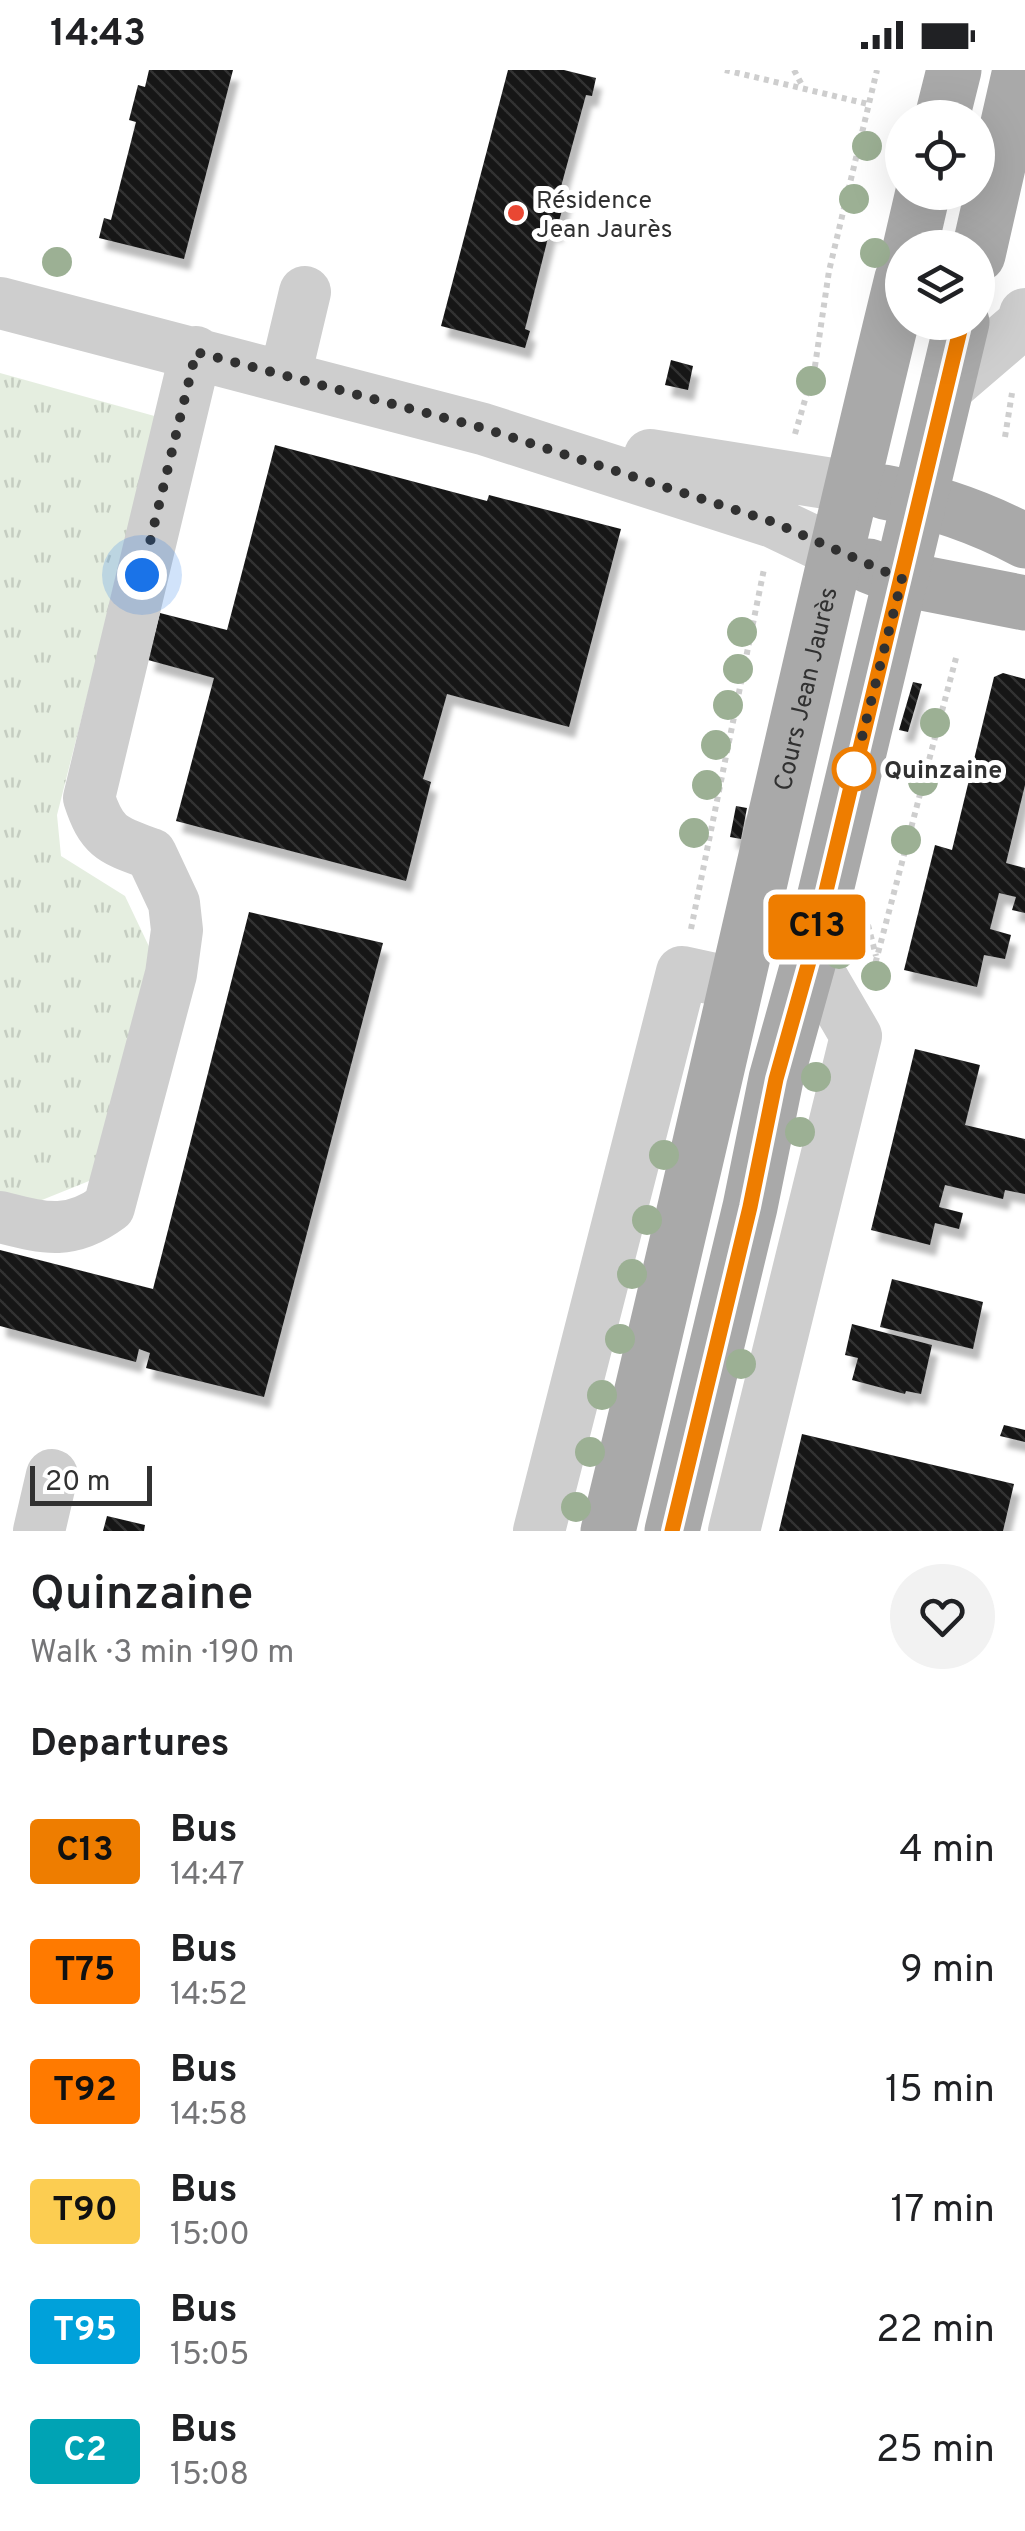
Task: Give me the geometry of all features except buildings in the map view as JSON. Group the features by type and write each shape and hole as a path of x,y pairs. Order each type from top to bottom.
{"main road":[{"path":"946,100 954,70"},
{"path":"984,230 1020,70"},
{"name":"Cours Jean Jaurès","path":"672,1531 750,1207 776,1079 810,958 902,579 886,493 897,340"},
{"name":"Cours Jean Jaurès","path":"608,1531 689,1198 788,752 838,553 886,493 946,389 958,340"},
{"path":"886,493 990,522 1025,541"},
{"path":"838,553 902,579 1025,604"},
{"path":"737,984 762,996 758,1045 776,1079"}],"street":[{"path":"285,376 305,292"},
{"path":"0,302 483,428 773,522 838,553"},
{"path":"946,389 1023,323 1025,314"},
{"path":"0,1216 43,1227 86,1224 109,1207 171,974 177,930 174,903 151,854 119,842 98,826 89,798 196,352"},
{"path":"483,428 886,493"},
{"path":"734,1531 856,1036 810,958"},
{"path":"539,1531 682,972 737,984"},
{"path":"40,1531 52,1475"}],"path":[{"path":"725,70 868,104"},
{"path":"794,70 803,88"},
{"path":"792,444 815,366 828,271 877,70"},
{"path":"682,972 766,558"},
{"path":"856,1036 956,658"}],"green space":[{"path":"0,373 158,417 57,815 61,856 125,896 154,957 94,1179 37,1202 0,1192"}],"bus line":[{"name":"C13","path":"672,1531 750,1207 776,1079 810,958 958,340"}],"place":[{"name":"Résidence Jean Jaurès","path":"516,213"},
{"name":"Quinzaine","path":"854,769"}],"route":[{"path":"142,575 196,352 483,428 773,522 902,579 854,769"}]}
